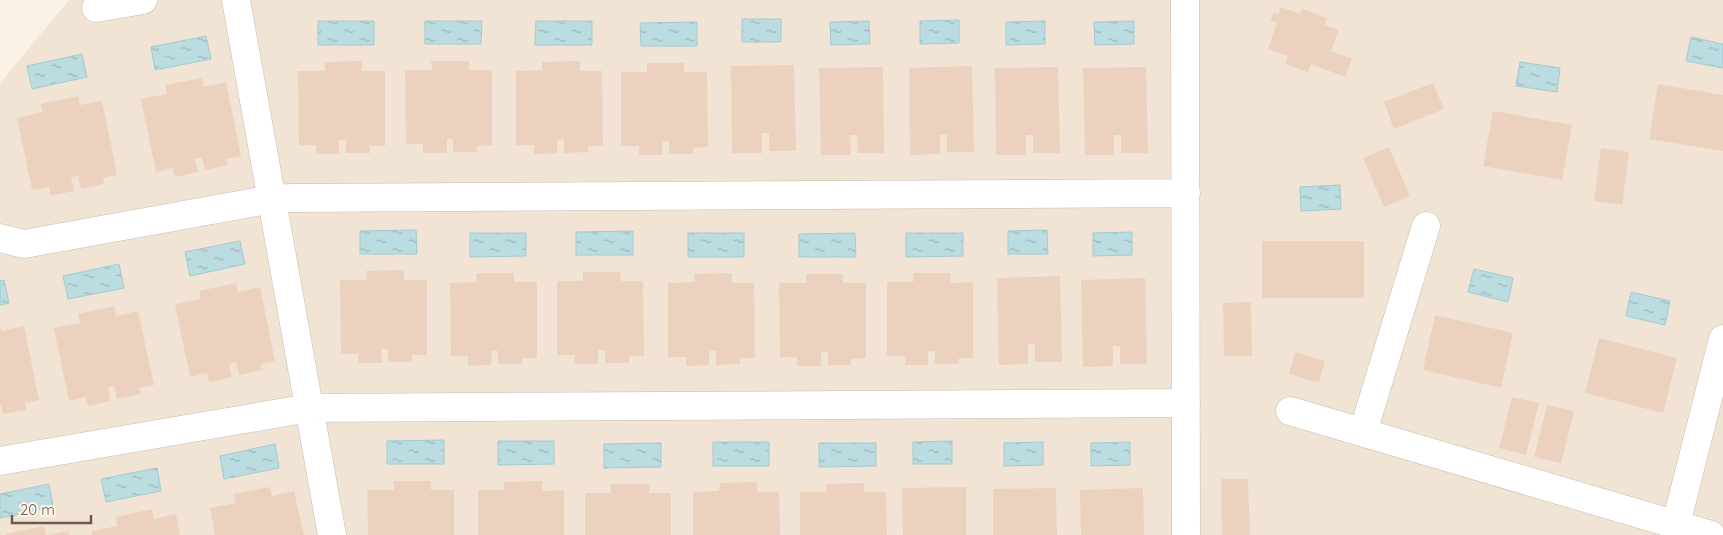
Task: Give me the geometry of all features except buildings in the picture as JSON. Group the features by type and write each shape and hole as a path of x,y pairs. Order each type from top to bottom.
{"street":[{"path":"96,8 143,0"},
{"path":"236,0 332,535"},
{"path":"1185,0 1186,535"},
{"path":"0,238 24,244 49,241 272,199 1186,193"},
{"path":"1363,432 1426,226"},
{"path":"1676,524 1723,339"},
{"path":"0,461 309,408 1186,402"},
{"path":"1290,411 1711,535"}],"shaded area":[{"path":"69,0 1723,0 1723,535 0,535 0,83"}],"water":[{"path":"742,19 781,19 781,42 742,42"},
{"path":"959,20 959,43 920,44 920,21"},
{"path":"318,21 374,21 374,45 318,45"},
{"path":"425,21 482,21 481,44 425,44"},
{"path":"536,21 592,21 592,45 535,45"},
{"path":"869,21 870,44 831,45 830,22"},
{"path":"1045,21 1045,44 1006,45 1006,22"},
{"path":"1134,21 1134,44 1095,45 1094,22"},
{"path":"697,22 697,46 641,46 640,23"},
{"path":"206,36 211,59 155,70 151,47"},
{"path":"1691,37 1723,44 1723,68 1686,61"},
{"path":"82,54 87,77 32,89 27,66"},
{"path":"1520,62 1560,68 1557,92 1516,86"},
{"path":"1340,185 1341,209 1301,211 1300,187"},
{"path":"416,230 417,254 360,254 360,231"},
{"path":"1047,230 1048,254 1008,254 1008,231"},
{"path":"633,231 633,255 576,255 576,232"},
{"path":"1132,232 1132,255 1093,256 1093,233"},
{"path":"470,233 526,233 526,256 470,257"},
{"path":"688,233 744,233 744,257 688,257"},
{"path":"855,233 856,257 799,257 799,234"},
{"path":"906,233 963,233 963,256 906,257"},
{"path":"240,241 245,264 190,276 185,252"},
{"path":"119,264 124,288 68,299 63,276"},
{"path":"1474,269 1513,278 1508,302 1468,292"},
{"path":"4,280 9,303 0,305 0,281"},
{"path":"1631,292 1670,301 1665,325 1626,316"},
{"path":"444,440 444,464 387,464 387,441"},
{"path":"498,441 554,441 554,464 498,465"},
{"path":"952,441 952,464 913,464 913,442"},
{"path":"713,442 769,442 769,466 713,466"},
{"path":"1043,442 1043,465 1004,466 1004,443"},
{"path":"1130,442 1130,465 1091,466 1091,443"},
{"path":"661,443 661,467 604,468 604,444"},
{"path":"819,443 876,443 876,466 819,467"},
{"path":"275,444 279,468 224,479 220,456"},
{"path":"157,468 161,491 106,502 101,479"},
{"path":"49,484 53,507 0,518 0,494"}]}
